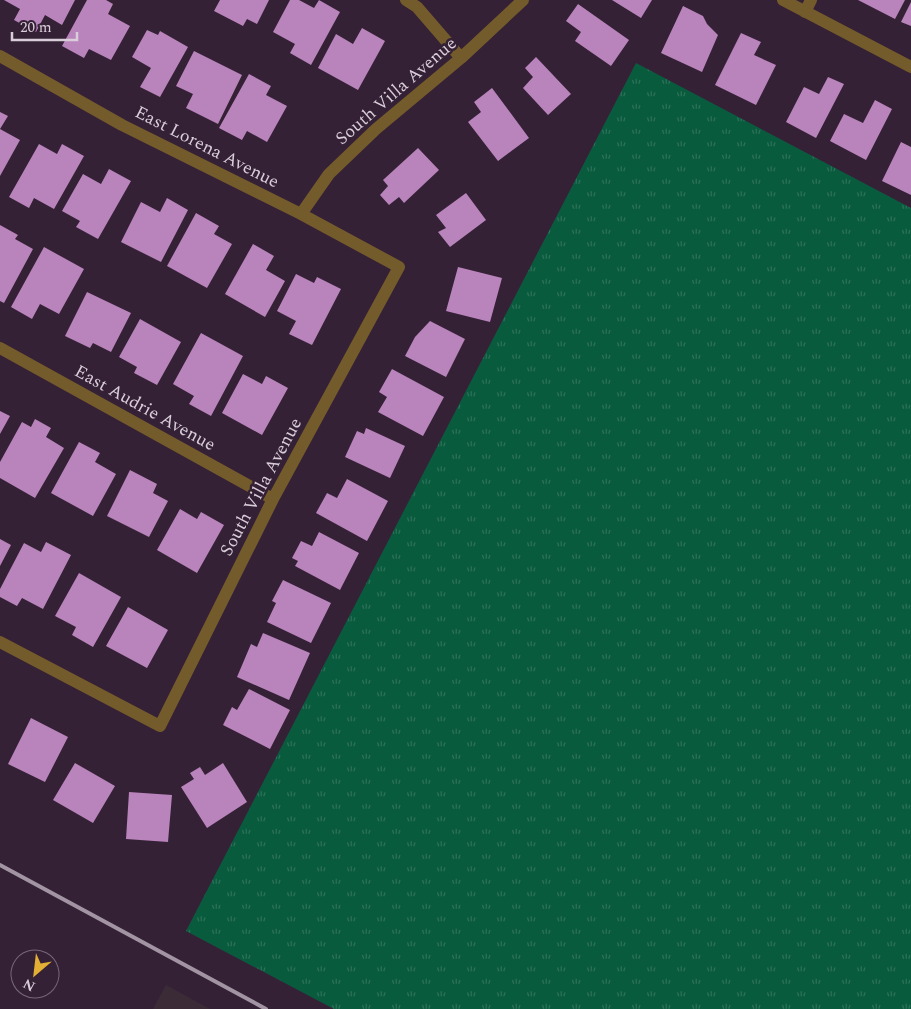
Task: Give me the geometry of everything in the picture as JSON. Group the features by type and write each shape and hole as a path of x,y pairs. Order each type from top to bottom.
{"street":[{"path":"406,0 417,7 461,58"},
{"name":"South Villa Avenue","path":"301,214 329,174 342,161 376,129 461,58 523,0"},
{"path":"783,0 808,6 911,67"},
{"name":"East Lorena Avenue","path":"0,56 122,125 301,214 399,267"},
{"name":"South Villa Avenue","path":"0,642 160,726 273,499 399,267"},
{"name":"East Audrie Avenue","path":"0,348 273,499"}],"shaded area":[{"path":"166,985 210,1009 153,1009"}],"green space":[{"path":"636,63 911,208 911,1009 334,1009 186,931"}],"building":[{"path":"4,0 75,0 62,25 45,15 36,32 14,20 20,9"},
{"path":"87,0 106,0 113,4 108,14 130,26 111,60 89,49 84,58 62,46"},
{"path":"220,0 269,0 257,24 247,19 243,26 214,11"},
{"path":"290,0 299,0 314,8 319,0 340,12 311,65 290,53 295,44 273,32"},
{"path":"612,0 652,0 641,18"},
{"path":"858,0 905,0 895,19"},
{"path":"911,2 911,26 901,22"},
{"path":"578,4 629,40 611,66 575,41 581,32 566,21"},
{"path":"683,6 703,16 707,24 718,35 702,72 661,53"},
{"path":"362,28 385,41 358,90 318,68 336,34 353,44"},
{"path":"147,30 158,35 160,31 188,47 160,97 140,87 151,68 132,57"},
{"path":"741,33 761,42 754,55 776,65 756,105 715,85"},
{"path":"194,51 242,75 218,124 186,108 193,94 176,86"},
{"path":"536,57 571,94 548,115 523,88 533,77 525,68"},
{"path":"249,74 271,86 266,95 287,106 267,142 247,131 242,140 219,128"},
{"path":"828,77 844,84 816,138 786,122 804,87 819,94"},
{"path":"492,88 529,138 498,161 468,122 481,112 474,102"},
{"path":"875,100 892,109 866,160 830,141 844,114 863,123"},
{"path":"0,112 8,116 0,129"},
{"path":"0,129 20,140 0,176"},
{"path":"901,142 911,147 911,195 882,181"},
{"path":"39,144 57,154 62,144 84,156 54,209 34,198 29,208 9,197"},
{"path":"418,148 439,170 404,203 399,197 389,205 380,195 388,186 383,180"},
{"path":"109,169 131,181 98,239 76,227 80,221 62,211 83,174 101,184"},
{"path":"466,193 486,220 450,247 438,232 446,228 436,215"},
{"path":"167,198 188,210 161,262 121,242 141,202 160,212"},
{"path":"196,213 219,226 214,234 232,244 207,288 167,266"},
{"path":"0,225 18,235 15,239 33,249 4,303 0,301"},
{"path":"253,244 274,256 266,270 285,281 265,317 225,294"},
{"path":"44,247 84,269 59,314 40,304 32,319 11,307"},
{"path":"458,267 502,278 490,322 446,311"},
{"path":"296,274 314,283 317,277 341,289 312,345 289,334 296,321 277,311"},
{"path":"87,292 131,313 111,352 93,343 90,348 65,336"},
{"path":"140,319 181,342 157,385 134,373 137,367 119,357"},
{"path":"430,321 465,339 446,377 405,356 415,337"},
{"path":"201,333 243,356 211,416 189,404 194,396 173,384"},
{"path":"392,369 444,397 423,436 378,412 387,397 379,392"},
{"path":"243,374 262,384 266,376 288,388 262,435 222,413"},
{"path":"0,411 10,416 0,434"},
{"path":"35,419 51,428 46,437 64,448 35,498 0,478 0,462 22,422 31,427"},
{"path":"366,428 405,446 390,478 345,457 357,431 364,434"},
{"path":"79,442 100,453 95,462 116,474 93,516 51,493"},
{"path":"130,470 157,484 153,493 168,501 149,537 107,516"},
{"path":"347,479 388,501 367,541 316,513 327,493 337,498"},
{"path":"180,509 197,519 201,512 224,525 197,573 157,550"},
{"path":"319,532 359,553 340,590 295,566 298,561 292,558 301,541 312,546"},
{"path":"0,539 11,545 0,566"},
{"path":"46,542 71,555 43,609 22,598 17,606 0,597 0,589 24,543 41,552"},
{"path":"79,573 121,597 93,647 72,635 76,627 55,616"},
{"path":"283,580 331,603 311,643 267,622 276,603 272,601"},
{"path":"128,607 168,630 147,668 106,646"},
{"path":"263,633 310,653 289,700 237,677 251,644 257,647"},
{"path":"249,689 290,710 270,749 223,725 232,707 237,710"},
{"path":"31,718 68,737 45,782 8,764"},
{"path":"75,763 115,786 93,823 53,800"},
{"path":"223,763 247,802 207,828 181,787 194,779 190,773 200,767 205,775"},
{"path":"129,792 172,795 168,842 126,839"}],"railway":[{"path":"0,865 266,1009"}]}
